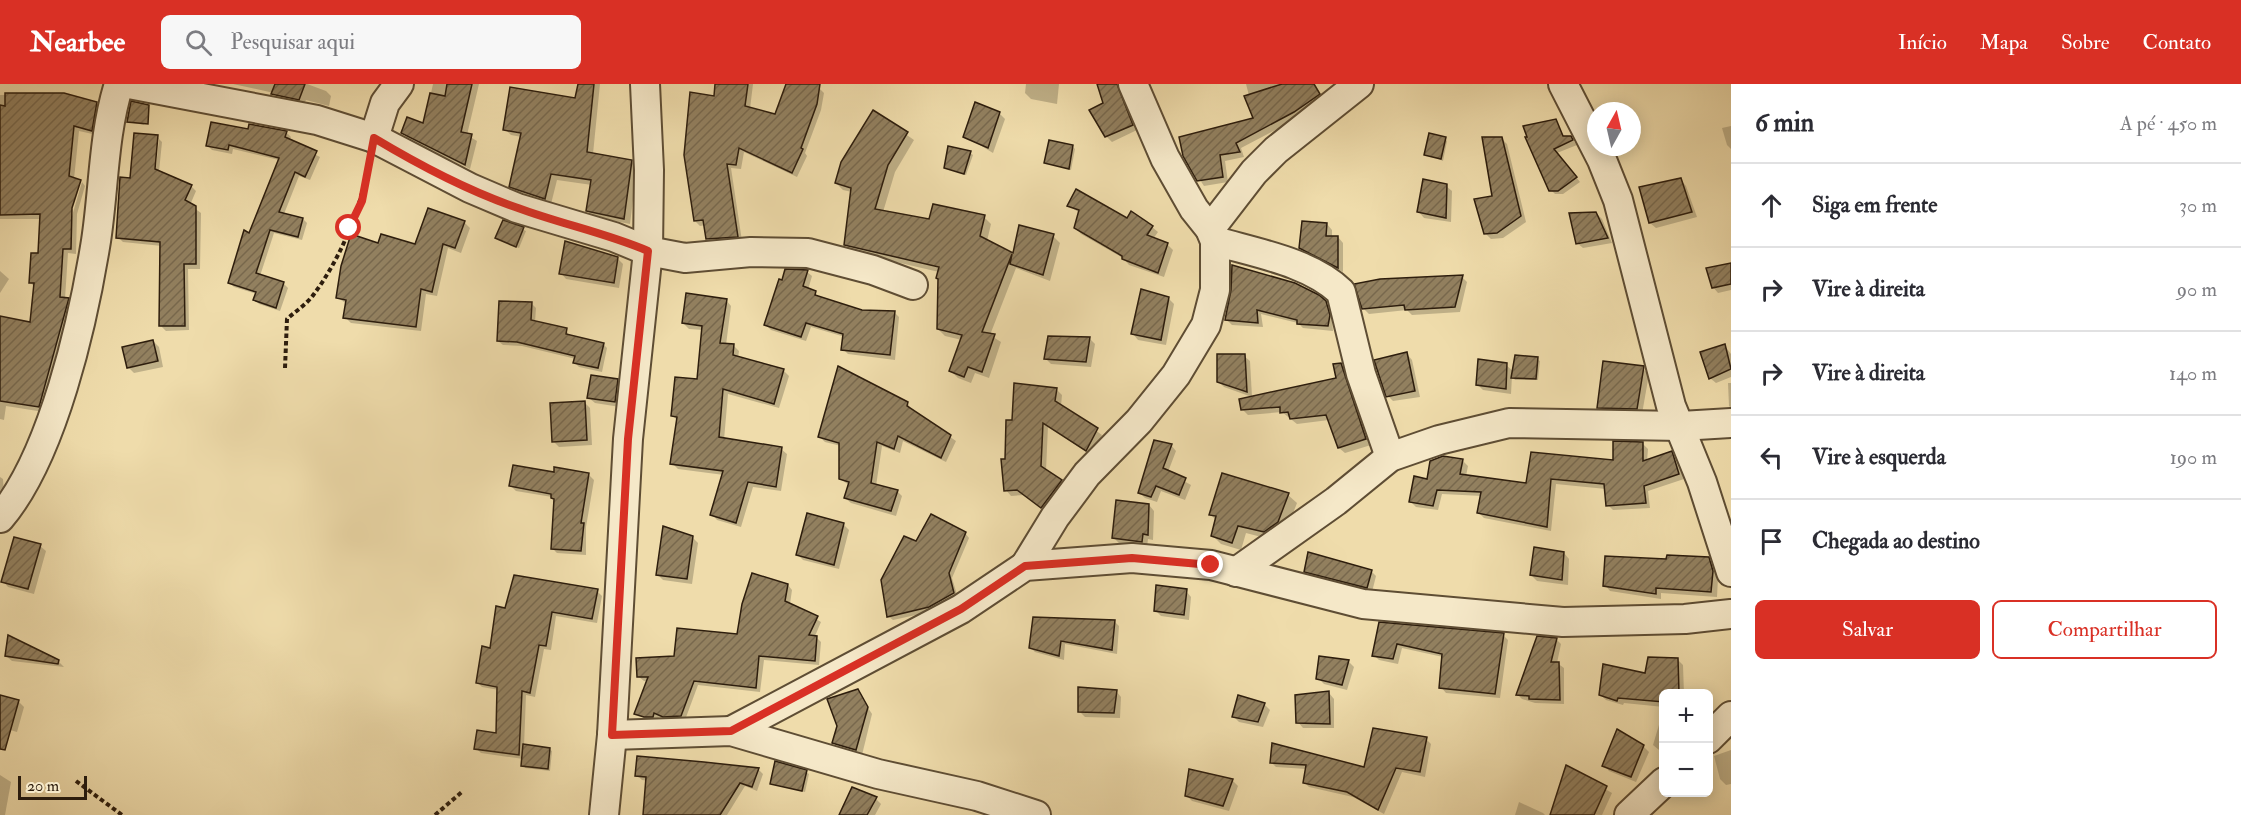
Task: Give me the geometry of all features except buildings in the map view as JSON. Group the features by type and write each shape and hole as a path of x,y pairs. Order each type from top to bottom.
{"street":[{"path":"0,518 29,477 69,364 96,241 111,108 119,84"},
{"path":"129,84 317,120 374,138 470,188 517,208 614,237 648,251 685,258 751,252 808,254 873,270 913,285"},
{"path":"374,138 385,103 399,84"},
{"path":"604,815 612,735 628,439 648,251 649,170 645,84"},
{"path":"731,731 961,609 1025,566 1055,516 1080,483 1139,421 1176,375 1206,325 1215,290 1213,235 1194,209 1165,158 1133,84"},
{"path":"1213,235 1254,172 1276,150 1359,84"},
{"path":"1563,84 1602,160 1618,200 1637,265 1654,347 1671,406 1702,482 1731,572"},
{"path":"1213,235 1291,263 1332,283 1341,292 1362,374 1390,457"},
{"path":"1236,572 1336,501 1390,457 1439,440 1509,423 1681,426 1731,423"},
{"path":"1025,566 1132,558 1211,565 1363,604 1563,622 1685,619 1731,614"},
{"path":"1713,734 1731,716"},
{"path":"612,735 731,731 878,774 977,796 1036,815"},
{"path":"1629,815 1659,787"}],"path":[{"path":"285,368 287,319 313,296 338,255 362,201 374,138"},
{"path":"76,781 122,815"},
{"path":"435,815 463,791"}],"route":[{"path":"349,228 362,201 374,138 470,188 517,208 614,237 648,251 628,439 612,735 731,731 961,609 1025,566 1132,558 1211,565"}]}
